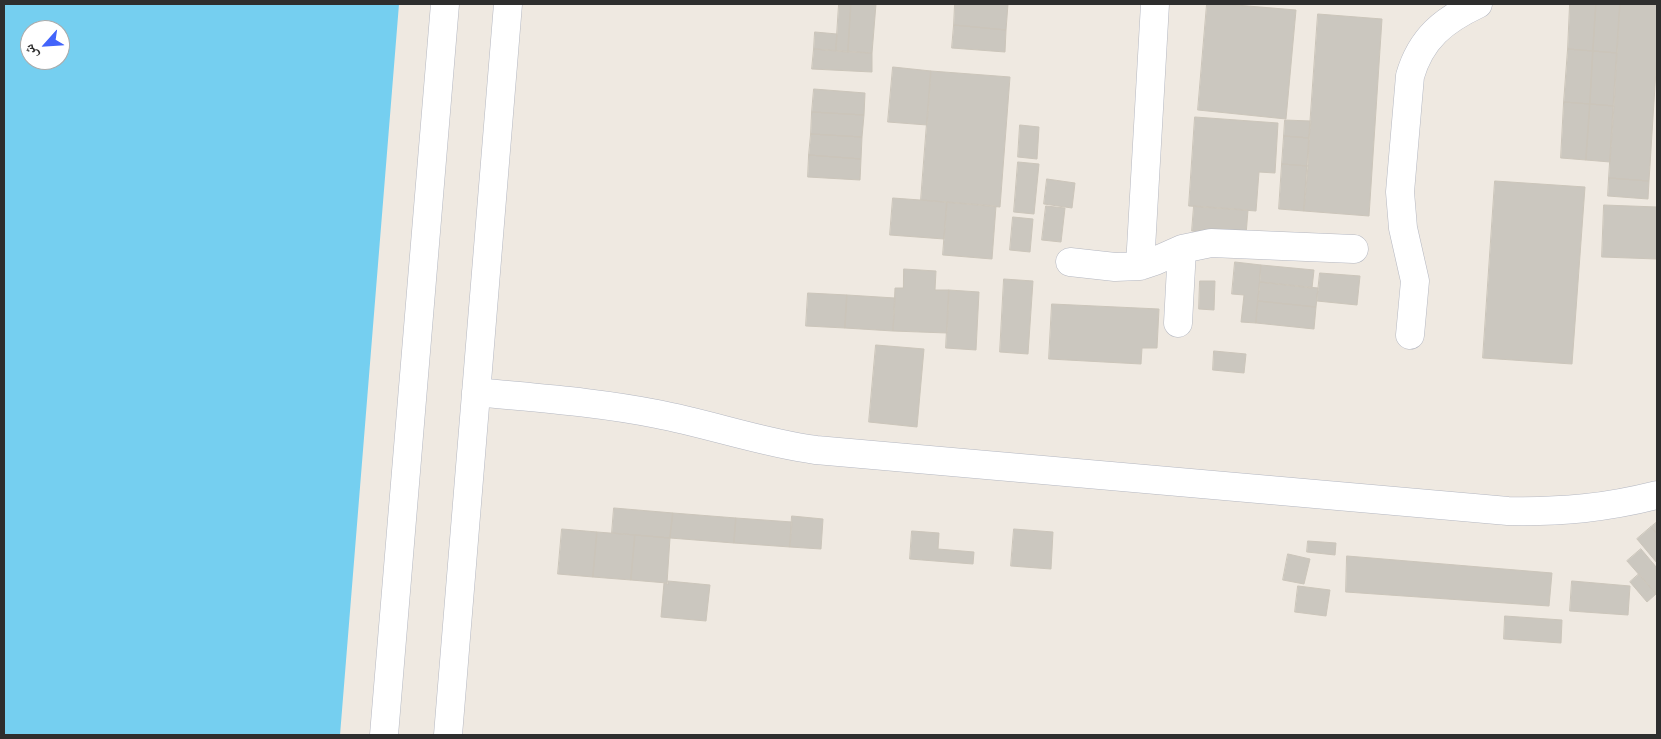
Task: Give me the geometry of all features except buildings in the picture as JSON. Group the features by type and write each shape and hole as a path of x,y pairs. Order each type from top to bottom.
{"street":[{"path":"384,735 445,4"},
{"path":"448,735 508,4"},
{"path":"1140,266 1155,4"},
{"path":"1410,335 1415,281 1403,228 1400,192 1410,76 1414,62 1428,39 1438,16 1478,4"},
{"path":"1070,262 1115,267 1140,266 1182,249 1211,243 1354,249"},
{"path":"1178,323 1182,249"},
{"path":"476,392 626,408 686,420 786,446 816,450 1508,511 1552,512 1591,509 1657,495"}],"water":[{"path":"4,4 399,4 340,735 4,735"}]}
